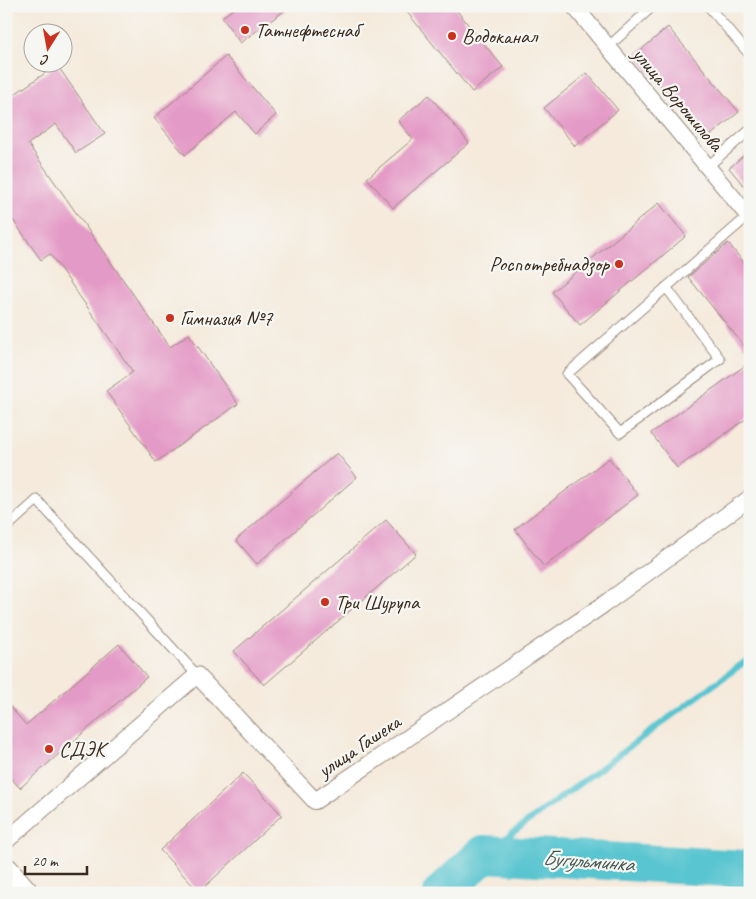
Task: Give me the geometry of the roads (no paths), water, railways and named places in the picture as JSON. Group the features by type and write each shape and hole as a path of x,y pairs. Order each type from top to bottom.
{"main road":[{"path":"6,871 25,893"}],"street":[{"name":"улица Ворошилова","path":"574,6 749,217"},
{"name":"улица Гашека","path":"197,675 315,801 603,605 750,498"},
{"path":"6,841 197,675"}],"lane":[{"path":"608,47 653,6"},
{"path":"708,6 750,55"},
{"path":"708,168 750,130"},
{"path":"666,287 720,359 620,433 567,374 666,287 749,217"},
{"path":"6,528 37,500 197,675"}],"waterway":[{"path":"484,854 750,658"},
{"name":"Бугульминка","path":"442,893 484,854 745,869 750,872"}],"place":[{"name":"Татнефтеснаб","path":"245,30"},
{"name":"Водоканал","path":"452,36"},
{"name":"Роспотребнадзор","path":"619,264"},
{"name":"Гимназия №7","path":"170,318"},
{"name":"Три Шурупа","path":"325,602"},
{"name":"СДЭК","path":"49,749"}]}
